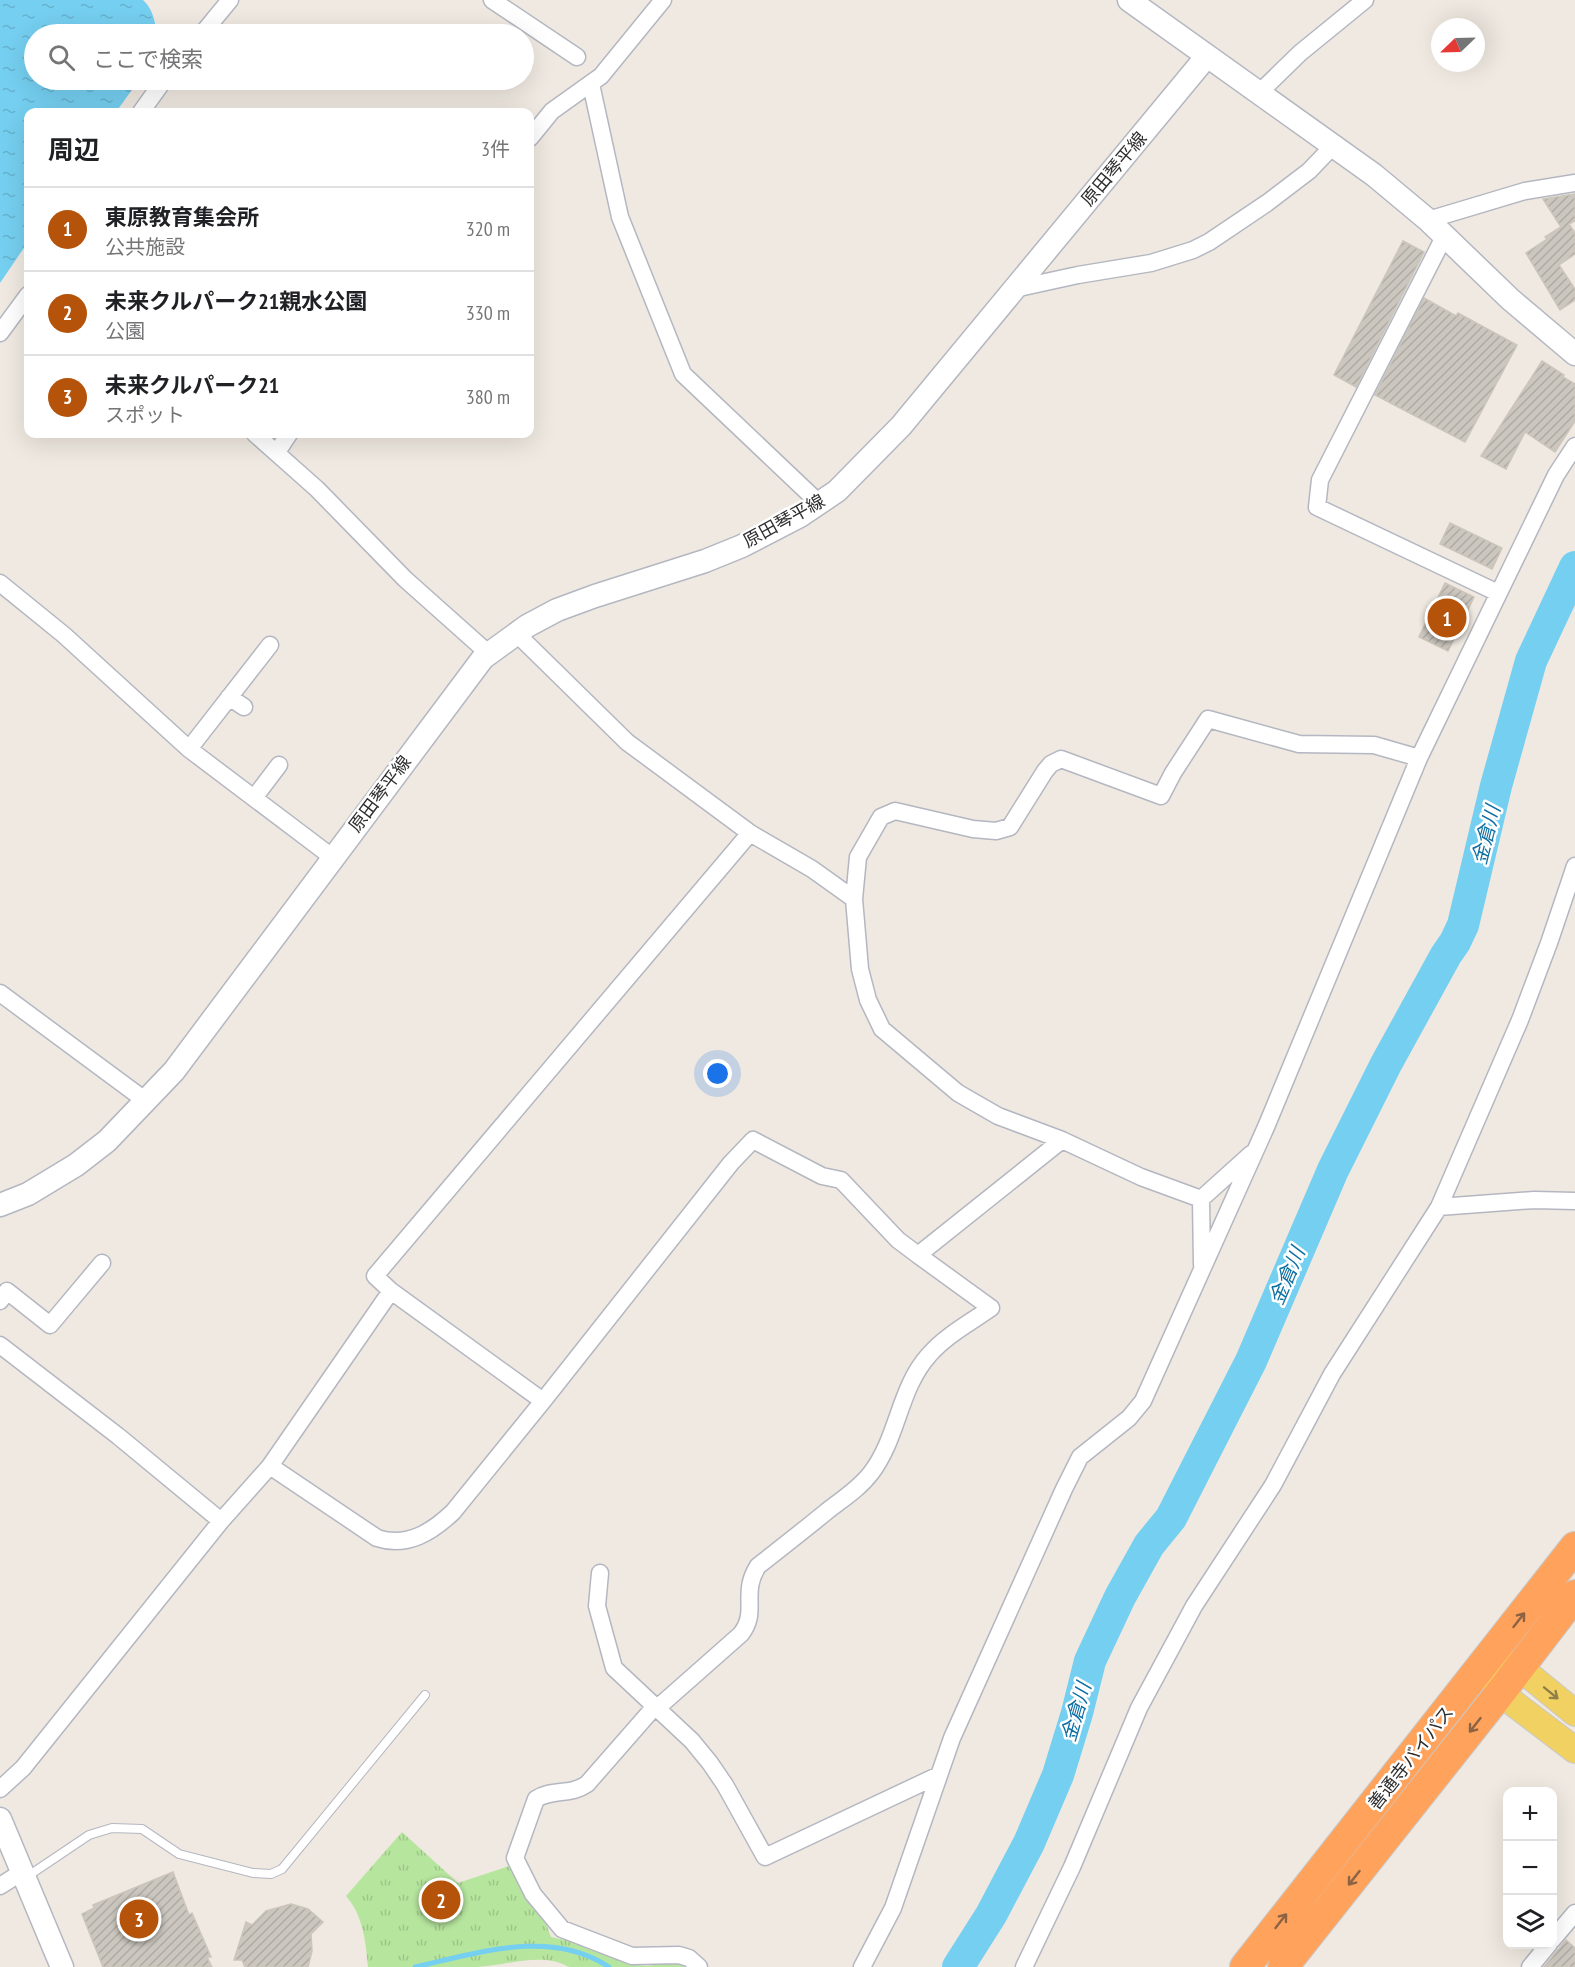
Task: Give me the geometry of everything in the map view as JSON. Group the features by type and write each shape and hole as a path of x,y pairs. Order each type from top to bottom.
{"highway":[{"name":"善通寺バイパス","path":"1245,1967 1575,1547"},
{"name":"善通寺バイパス","path":"1284,1967 1575,1595"}],"main road":[{"path":"1129,0 1374,175 1428,220 1510,298 1575,354"},
{"name":"原田琴平線","path":"0,1205 28,1194 76,1165 107,1142 174,1071 332,857 488,653 556,610 705,561 742,546 800,516 837,491 901,426 1207,56"},
{"path":"1487,1661 1520,1668 1575,1713"},
{"path":"1487,1661 1500,1693 1575,1750"},
{"path":"0,1819 62,1967"}],"street":[{"path":"210,24 230,0"},
{"path":"492,0 528,24"},
{"path":"534,133 552,111 601,76 663,0"},
{"path":"1259,93 1300,53 1365,0"},
{"path":"534,28 577,57"},
{"path":"591,84 620,217 683,374 819,503"},
{"path":"144,108 157,90"},
{"path":"1014,289 1173,258 1201,246 1267,203 1309,171 1333,146"},
{"path":"1428,220 1525,191 1575,183"},
{"path":"1445,236 1320,480 1317,507 1498,593"},
{"path":"0,333 24,300"},
{"path":"260,438 277,452 405,579 488,653"},
{"path":"277,452 286,438"},
{"path":"862,1967 893,1908 939,1775 969,1698 1080,1457 1129,1418 1143,1401 1256,1150 1419,758 1556,475 1575,446"},
{"path":"0,583 64,635 189,749 332,857"},
{"path":"517,634 627,742 750,833 812,870 854,899"},
{"path":"189,749 270,645"},
{"path":"230,697 244,707"},
{"path":"1201,1199 1141,1177 1062,1140 998,1116 958,1093 882,1029 868,1000 860,969 854,899 858,857 880,817 894,811 973,829 996,831 1010,827 1051,764 1061,759 1161,796 1173,772 1208,719 1299,744 1374,745 1419,758"},
{"path":"254,798 279,765"},
{"path":"543,1401 391,1291 375,1276 750,833"},
{"path":"1024,1967 1072,1867 1139,1708 1194,1606 1272,1485 1332,1374 1439,1207 1520,1020 1575,866"},
{"path":"0,993 146,1101"},
{"path":"270,1466 377,1538 390,1542 400,1541 424,1534 437,1527 453,1512 543,1401 731,1162 753,1140 822,1176 841,1180 898,1240 991,1308 929,1354 897,1414 882,1454 871,1473 856,1489 758,1566 748,1586 750,1617 741,1634 650,1712 587,1784 577,1791 545,1793 537,1799 515,1858 533,1894 562,1929 632,1956 679,1955 689,1958 699,1967"},
{"path":"918,1255 1062,1140"},
{"path":"1202,1269 1201,1199 1256,1150"},
{"path":"1439,1207 1534,1200 1575,1201"},
{"path":"0,1301 7,1291 50,1325 102,1263"},
{"path":"0,1789 22,1768 221,1521 270,1466 391,1291"},
{"path":"0,1345 118,1436 221,1521"},
{"path":"600,1573 597,1606 614,1668 692,1741 710,1763 730,1793 765,1857 939,1775"},
{"path":"0,1886 23,1875"},
{"path":"1557,1934 1575,1913"},
{"path":"1530,1967 1545,1949"}],"lane":[{"path":"23,1875 89,1835 112,1828 142,1829 179,1854 254,1873 271,1874 282,1869 425,1695"}],"green space":[{"path":"402,1832 458,1883 512,1865 543,1918 551,1937 575,1942 635,1965 647,1966 677,1962 691,1967 569,1967 558,1962 535,1960 477,1967 368,1967 360,1920 346,1896"}],"water":[{"path":"0,0 143,0 151,12 155,24 24,24 24,90 132,90 119,108 24,108 24,248 0,283"}],"building":[{"path":"1575,194 1575,221 1569,224 1575,233 1575,254 1559,265 1575,289 1575,300 1560,310 1526,253 1561,227 1543,199"},
{"path":"1403,241 1424,252 1356,387 1334,375"},
{"path":"1424,298 1456,316 1458,313 1517,345 1465,442 1375,395"},
{"path":"1542,361 1575,384 1575,421 1555,452 1525,432 1506,469 1481,456"},
{"path":"1450,523 1502,548 1492,569 1440,544"},
{"path":"1445,583 1474,597 1448,651 1419,637"},
{"path":"173,1872 189,1915 192,1913 211,1957 207,1957 212,1967 103,1967 82,1914 94,1908 93,1905"},
{"path":"291,1904 308,1909 323,1922 311,1934 312,1951 308,1967 245,1967 242,1960 234,1960 246,1922 252,1925 266,1911"},
{"path":"1566,1940 1575,1948 1575,1967 1544,1967"}],"waterway":[{"name":"金倉川","path":"958,1967 991,1915 1029,1843 1058,1775 1090,1661 1120,1597 1149,1545 1171,1518 1251,1361 1333,1170 1386,1064 1463,925 1496,786 1531,661 1575,567"},
{"path":"415,1967 489,1951 539,1946 587,1955 609,1967"}],"place":[{"name":"東原教育集会所","path":"1447,618"},
{"name":"未来クルパーク21親水公園","path":"441,1900"},
{"name":"未来クルパーク21","path":"139,1919"}]}
